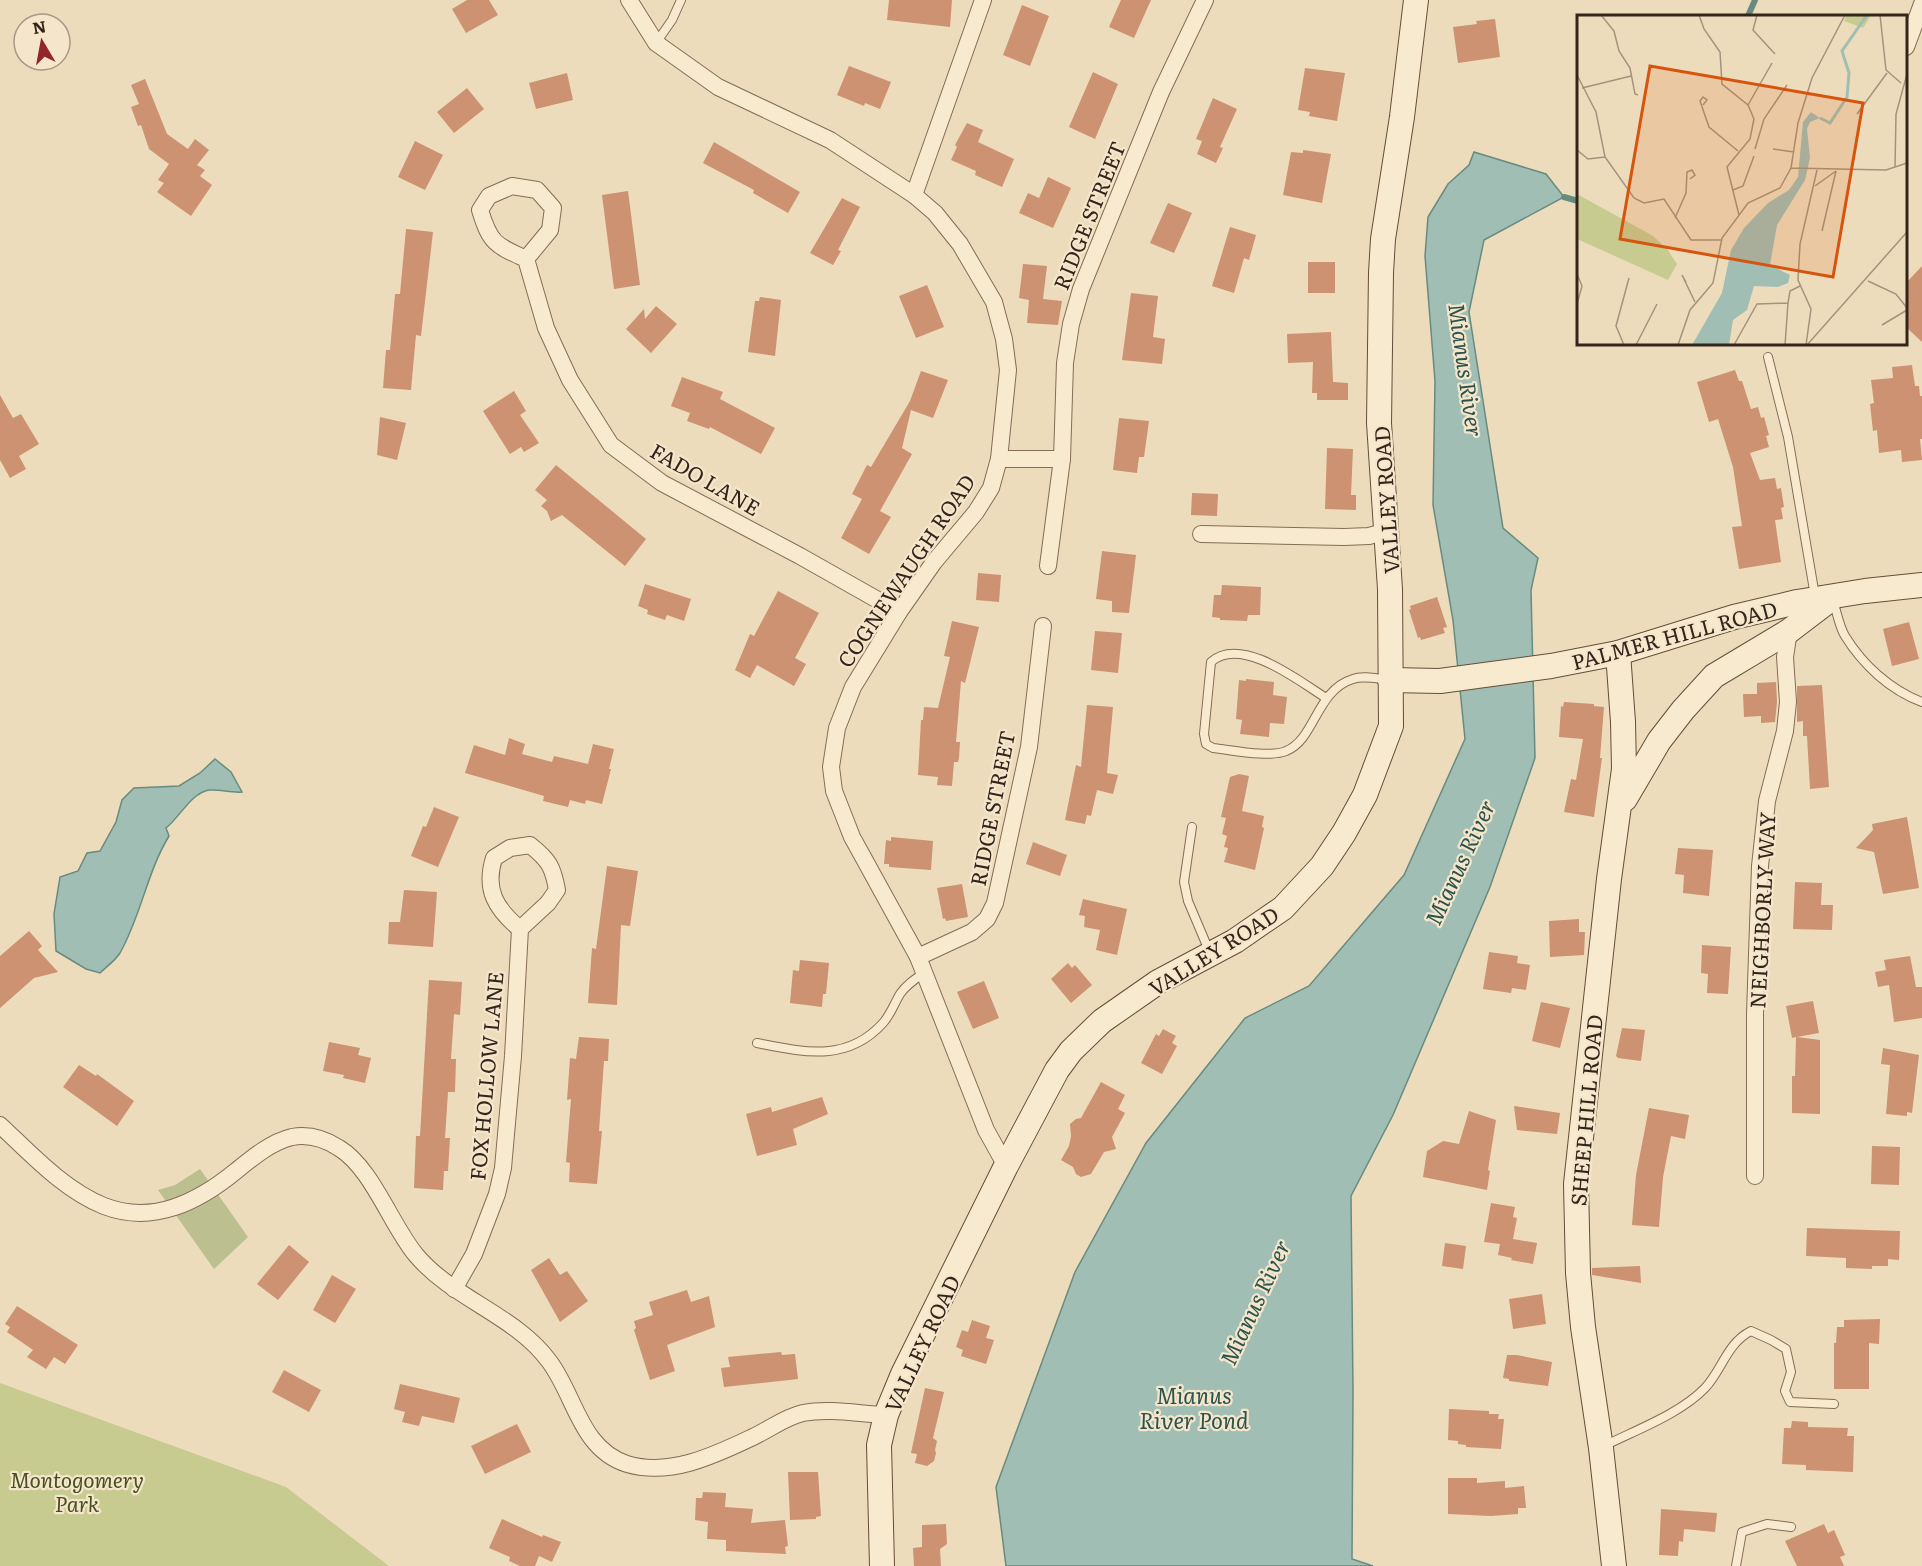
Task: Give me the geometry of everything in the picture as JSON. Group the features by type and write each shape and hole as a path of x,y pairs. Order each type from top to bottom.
{"street":[{"name":"COGNEWAUGH ROAD","path":"629,0 656,43 718,87 830,140 914,195 935,213 960,244 994,302 1004,339 1008,370 999,459 991,488 976,512 933,562 853,687 837,728 831,767 834,791 852,837 918,957 986,1130 1005,1166"},
{"path":"914,195 983,0"},
{"name":"RIDGE STREET","path":"1048,566 1062,459 1065,363 1071,324 1081,290 1161,92 1205,0"},
{"name":"VALLEY ROAD","path":"882,1566 879,1445 886,1415 898,1384 1005,1166 1057,1070 1071,1051 1102,1021 1158,982 1235,940 1283,908 1322,866 1344,833 1365,795 1391,726 1388,531 1379,423 1380,273 1416,0"},
{"path":"1907,42 1922,4"},
{"path":"512,186 537,190 553,208 550,230 526,259 502,248 487,233 480,210 489,196 512,186"},
{"name":"FADO LANE","path":"526,259 546,328 570,380 611,445 662,483 800,556 899,612"},
{"path":"999,459 1062,459"},
{"path":"1201,534 1344,537 1369,536 1388,531"},
{"name":"PALMER HILL ROAD","path":"1390,680 1440,681 1551,666 1618,653 1734,617 1797,602 1922,585"},
{"path":"1618,811 1659,741 1714,676 1789,631 1824,598"},
{"name":"RIDGE STREET","path":"918,957 972,932 987,919 995,903 1029,747 1043,626"},
{"name":"NEIGHBORLY WAY","path":"1755,1176 1755,1014 1760,866 1767,801 1785,731 1788,702 1785,657 1789,631"},
{"name":"SHEEP HILL ROAD","path":"1614,1566 1601,1448 1583,1328 1578,1273 1576,1184 1607,890 1624,769 1618,653"},
{"path":"530,845 553,869 557,890 548,903 520,929 504,915 492,894 489,873 494,858 510,848 530,845"},
{"name":"FOX HOLLOW LANE","path":"454,1289 474,1254 497,1194 502,1168 513,1056 520,929"},
{"path":"0,1125 48,1168 82,1194 103,1206 137,1213 172,1209 197,1198 279,1141 303,1136 327,1141 350,1156 371,1184 410,1248 431,1270 454,1289 507,1323 537,1347 557,1372 576,1415 591,1437 615,1459 628,1464 649,1468 671,1467 700,1460 802,1413 837,1412 886,1415"}],"lane":[{"path":"656,43 672,20 681,0"},
{"path":"1768,357 1824,598 1844,635 1876,676 1922,702"},
{"path":"1326,698 1269,662 1225,654 1217,657 1210,662 1204,734 1206,744 1213,748 1274,754 1286,751 1298,744 1326,698 1342,684 1355,678 1390,680"},
{"path":"1192,827 1184,882 1188,901 1210,954"},
{"path":"757,1043 807,1052 832,1051 855,1045 883,1023 899,995 924,973"},
{"path":"1601,1448 1688,1404 1706,1387 1740,1337 1751,1331 1786,1349 1791,1372 1785,1391 1790,1402 1834,1404"},
{"path":"1736,1566 1742,1532 1767,1524 1791,1527"}],"green space":[{"path":"200,1169 248,1237 214,1269 158,1190 175,1185"},
{"name":"Montogomery Park","path":"0,1383 286,1487 389,1566 0,1566"}],"water":[{"name":"Mianus River Pond","path":"1474,152 1546,174 1564,197 1484,240 1469,312 1503,528 1538,558 1531,590 1535,758 1490,887 1393,1115 1351,1196 1352,1559 1373,1566 1006,1566 996,1487 1075,1272 1146,1143 1245,1018 1309,986 1404,875 1465,739 1453,620 1433,505 1435,381 1425,256 1428,217 1448,184 1469,165"},
{"path":"215,759 231,772 242,792 209,790 203,792 191,800 166,828 169,836 155,864 127,939 118,956 100,973 86,969 56,951 54,914 60,877 78,871 87,853 100,851 116,822 122,800 134,788 179,786 200,773"}],"building":[{"path":"467,0 489,0 498,15 466,33 452,9"},
{"path":"889,0 952,0 950,27 887,20"},
{"path":"1121,0 1151,0 1134,38 1109,27"},
{"path":"1022,5 1049,16 1030,66 1003,55"},
{"path":"1495,19 1500,57 1458,63 1453,27"},
{"path":"849,66 891,82 880,109 865,103 864,106 837,95"},
{"path":"1305,68 1345,73 1337,121 1309,116 1310,112 1298,110"},
{"path":"1093,72 1118,84 1095,139 1069,127"},
{"path":"567,73 573,100 536,109 529,83"},
{"path":"145,79 167,134 188,149 195,139 209,150 197,165 205,170 200,176 212,185 191,216 157,192 164,183 158,180 169,164 149,149 141,125 138,126 131,107 139,104 131,85"},
{"path":"467,88 484,109 454,133 437,112"},
{"path":"1213,98 1237,109 1220,147 1223,148 1216,163 1197,154 1202,141 1196,139"},
{"path":"967,123 983,130 978,142 1014,159 1002,187 975,175 976,171 951,160 957,147 955,145"},
{"path":"415,141 443,155 425,190 398,177"},
{"path":"714,142 800,192 788,213 753,193 754,190 703,163"},
{"path":"1303,150 1331,154 1322,203 1283,195 1291,152 1303,153"},
{"path":"1048,177 1071,188 1053,228 1019,213 1028,193 1039,198"},
{"path":"628,191 640,285 614,289 602,195"},
{"path":"842,198 860,207 833,265 810,253"},
{"path":"1168,203 1192,213 1174,253 1150,243"},
{"path":"1230,227 1256,235 1249,260 1244,258 1234,293 1212,286"},
{"path":"406,229 433,232 421,336 416,335 411,390 383,388 386,350 390,350 395,294 400,294"},
{"path":"1308,262 1335,262 1335,293 1308,293"},
{"path":"1023,264 1047,266 1043,299 1062,301 1058,325 1027,323 1029,300 1019,298"},
{"path":"1922,266 1922,342 1907,328 1907,282"},
{"path":"927,285 944,327 916,338 899,296"},
{"path":"1131,293 1158,296 1153,337 1165,339 1162,364 1122,360"},
{"path":"760,297 781,300 775,356 748,352 755,301 759,301"},
{"path":"656,306 677,324 651,353 626,329 644,309 645,319"},
{"path":"1331,332 1333,382 1348,383 1348,400 1317,400 1317,393 1312,393 1313,362 1288,363 1287,334"},
{"path":"1912,365 1915,386 1919,386 1920,396 1922,396 1922,439 1920,439 1922,460 1902,462 1901,450 1879,453 1877,430 1873,431 1870,404 1874,403 1871,380 1893,378 1892,367"},
{"path":"1735,370 1739,381 1742,381 1751,409 1758,407 1761,418 1764,417 1769,435 1766,436 1769,447 1750,453 1760,480 1775,478 1777,489 1781,488 1784,507 1781,508 1783,519 1775,520 1781,562 1739,569 1732,527 1742,526 1733,467 1718,419 1709,422 1697,382"},
{"path":"921,371 948,380 933,418 911,410 902,448 912,454 880,511 891,517 869,554 841,538 862,499 852,494 867,465 871,467 910,401"},
{"path":"682,377 723,392 720,399 775,428 761,454 710,427 709,429 687,421 690,413 671,406"},
{"path":"514,391 526,411 520,415 539,443 524,452 521,447 510,454 483,411"},
{"path":"0,395 13,418 21,414 39,444 19,456 26,469 10,478 0,460"},
{"path":"380,417 406,423 397,460 377,455"},
{"path":"1119,418 1149,421 1144,457 1139,457 1137,473 1113,470"},
{"path":"1327,448 1353,449 1351,495 1356,495 1356,510 1325,509"},
{"path":"556,465 646,539 625,566 562,515 551,521 547,511 541,506 547,500 535,490"},
{"path":"1192,493 1218,494 1217,516 1191,515"},
{"path":"1102,551 1136,555 1129,613 1112,612 1112,601 1096,599"},
{"path":"978,573 1001,575 999,602 976,600"},
{"path":"645,584 691,599 684,621 667,615 665,620 647,614 648,610 638,606"},
{"path":"1222,585 1261,587 1260,615 1248,615 1247,621 1220,620 1220,618 1212,617 1214,595 1221,595"},
{"path":"778,591 819,613 795,658 806,664 794,686 757,665 750,678 735,670 750,634 754,636"},
{"path":"1437,597 1447,627 1443,628 1445,633 1421,640 1420,637 1418,638 1409,610 1410,606"},
{"path":"952,621 979,627 965,683 961,681 956,742 960,742 959,758 958,762 954,762 952,786 937,785 938,777 918,775 921,720 923,720 924,707 938,708 950,657 944,656"},
{"path":"1909,622 1919,659 1892,666 1883,629"},
{"path":"1095,631 1122,633 1118,673 1091,670"},
{"path":"1246,679 1274,682 1273,695 1287,697 1284,724 1270,723 1269,737 1240,734 1242,720 1236,719 1239,680 1246,681"},
{"path":"1776,682 1775,722 1761,723 1761,716 1744,717 1743,694 1757,694 1757,683"},
{"path":"1822,685 1829,787 1810,789 1807,736 1803,736 1803,721 1797,722 1797,686"},
{"path":"1564,702 1604,707 1600,758 1602,758 1594,817 1564,812 1571,779 1576,780 1583,739 1559,737 1561,706 1563,707"},
{"path":"1087,705 1113,707 1107,773 1118,775 1113,794 1097,790 1091,816 1087,815 1085,824 1065,820 1076,765 1081,767"},
{"path":"509,738 525,744 522,754 552,762 554,756 588,764 593,744 614,749 602,804 586,800 585,804 570,800 568,807 543,801 544,796 465,773 474,745 505,755"},
{"path":"1239,774 1249,776 1242,811 1264,816 1262,827 1264,828 1255,870 1224,862 1228,848 1224,847 1227,836 1222,834 1226,818 1221,817 1230,777"},
{"path":"434,807 459,817 438,867 411,856 423,826 426,827"},
{"path":"1907,817 1919,888 1883,894 1874,852 1856,848 1873,830 1872,824"},
{"path":"891,837 933,841 931,870 889,867 889,864 884,864 886,840 891,841"},
{"path":"1033,842 1067,855 1060,876 1026,864"},
{"path":"1678,848 1713,850 1709,896 1683,893 1684,875 1675,874"},
{"path":"607,866 638,871 630,926 621,925 617,1005 588,1003 592,948 596,949"},
{"path":"1795,882 1822,883 1821,905 1833,905 1832,930 1793,929"},
{"path":"962,884 968,917 946,921 945,918 943,919 937,888"},
{"path":"404,890 437,892 433,947 388,944 389,922 400,922"},
{"path":"1083,899 1127,909 1117,955 1096,950 1100,930 1084,927 1085,916 1079,915"},
{"path":"1579,919 1579,932 1585,932 1584,955 1550,957 1549,921"},
{"path":"29,931 42,946 38,950 58,972 34,978 0,1008 0,956"},
{"path":"1702,945 1731,947 1728,994 1707,993 1708,974 1701,973"},
{"path":"1489,952 1518,956 1517,963 1530,965 1526,990 1512,988 1511,993 1483,989"},
{"path":"1910,956 1916,987 1922,987 1922,1018 1894,1022 1889,985 1878,987 1875,972 1886,970 1884,960"},
{"path":"800,960 829,963 826,994 823,994 822,1007 790,1003 793,970 799,971"},
{"path":"1068,963 1072,968 1075,965 1092,985 1071,1003 1051,979"},
{"path":"429,980 462,982 460,1015 454,1014 451,1059 456,1059 455,1092 448,1092 445,1138 450,1138 448,1171 444,1171 443,1190 414,1188 416,1136 420,1136"},
{"path":"984,981 999,1018 973,1029 957,992"},
{"path":"1813,1001 1819,1033 1797,1037 1820,1040 1820,1114 1792,1113 1792,1076 1795,1076 1796,1037 1792,1038 1786,1006"},
{"path":"1541,1002 1570,1008 1560,1048 1532,1041"},
{"path":"1622,1028 1645,1030 1641,1061 1616,1056"},
{"path":"1163,1029 1176,1036 1172,1043 1177,1046 1162,1074 1141,1063 1156,1034 1159,1036"},
{"path":"579,1037 609,1039 608,1061 604,1061 599,1131 602,1131 597,1184 569,1182 570,1163 566,1162 571,1099 567,1100 570,1058 576,1059"},
{"path":"329,1042 360,1048 358,1055 371,1058 365,1083 343,1078 344,1075 323,1071"},
{"path":"1883,1048 1919,1055 1912,1113 1907,1112 1907,1116 1886,1114 1890,1065 1881,1064"},
{"path":"79,1065 96,1076 97,1074 134,1101 117,1126 63,1087"},
{"path":"1101,1082 1125,1095 1118,1109 1125,1113 1112,1137 1116,1149 1104,1152 1091,1174 1081,1177 1076,1174 1073,1167 1061,1160 1069,1146 1070,1124 1081,1118"},
{"path":"822,1097 828,1114 793,1129 797,1145 757,1156 746,1114 771,1107 772,1112"},
{"path":"1514,1106 1560,1113 1557,1134 1517,1130"},
{"path":"1649,1108 1689,1115 1685,1139 1671,1136 1663,1177 1659,1227 1632,1225 1636,1175"},
{"path":"1469,1111 1496,1120 1487,1190 1423,1177 1427,1151 1443,1141 1459,1144"},
{"path":"1872,1146 1900,1147 1899,1185 1871,1184"},
{"path":"1491,1203 1515,1207 1513,1217 1517,1218 1513,1239 1537,1243 1533,1264 1498,1255 1500,1244 1484,1242"},
{"path":"1807,1228 1900,1231 1899,1260 1888,1259 1888,1266 1872,1266 1872,1269 1846,1268 1846,1258 1806,1256"},
{"path":"1445,1243 1466,1246 1463,1269 1442,1266"},
{"path":"289,1245 309,1262 278,1300 257,1284"},
{"path":"549,1258 560,1275 567,1271 588,1301 560,1322 531,1270"},
{"path":"1640,1266 1641,1283 1592,1275 1592,1268"},
{"path":"332,1275 356,1289 335,1323 313,1310"},
{"path":"687,1290 691,1302 709,1296 715,1327 667,1345 675,1371 650,1380 634,1330 636,1328 634,1321 653,1315 649,1302"},
{"path":"1542,1294 1546,1324 1513,1329 1509,1299"},
{"path":"17,1306 78,1345 65,1364 54,1357 46,1369 27,1357 33,1350 7,1332 10,1327 5,1324"},
{"path":"1880,1319 1879,1344 1869,1343 1869,1389 1834,1389 1834,1343 1836,1343 1837,1327 1844,1327 1844,1320"},
{"path":"972,1320 990,1326 986,1338 994,1340 986,1364 961,1356 963,1350 956,1347 962,1330 968,1332"},
{"path":"781,1352 782,1355 795,1354 798,1379 724,1387 721,1368 730,1367 728,1357"},
{"path":"1507,1355 1552,1362 1548,1386 1509,1381 1503,1378"},
{"path":"284,1370 321,1390 309,1412 272,1392"},
{"path":"400,1384 460,1398 454,1423 422,1416 419,1426 402,1422 405,1412 394,1409"},
{"path":"925,1388 944,1392 933,1438 937,1441 936,1453 934,1461 927,1466 915,1463 917,1454 911,1453"},
{"path":"1449,1409 1489,1411 1489,1414 1499,1414 1498,1419 1504,1419 1501,1449 1466,1447 1466,1445 1458,1444 1458,1441 1448,1440"},
{"path":"1792,1421 1808,1422 1808,1427 1848,1428 1847,1436 1854,1436 1853,1472 1806,1470 1806,1465 1782,1464 1784,1428 1791,1428"},
{"path":"517,1424 531,1452 485,1474 471,1446"},
{"path":"788,1472 818,1472 821,1516 816,1519 790,1520"},
{"path":"1448,1478 1477,1478 1477,1483 1505,1481 1505,1488 1524,1486 1526,1508 1518,1508 1518,1514 1491,1516 1448,1514"},
{"path":"703,1492 726,1493 725,1507 753,1509 751,1523 785,1520 788,1546 785,1547 786,1554 726,1551 726,1540 707,1539 708,1522 695,1520 696,1498 702,1498"},
{"path":"1661,1509 1717,1513 1715,1532 1684,1529 1683,1542 1679,1541 1678,1556 1659,1555"},
{"path":"502,1519 542,1537 543,1535 561,1542 552,1562 539,1556 535,1566 520,1566 509,1561 510,1557 489,1548"},
{"path":"946,1524 947,1544 940,1549 941,1566 914,1566 913,1548 922,1547 922,1525"},
{"path":"1824,1524 1828,1533 1834,1530 1845,1555 1840,1557 1844,1566 1797,1566 1785,1541"}],"waterway":[{"name":"Mianus River","path":"1748,15 1755,0"},
{"name":"Mianus River","path":"1564,197 1577,201"}]}
